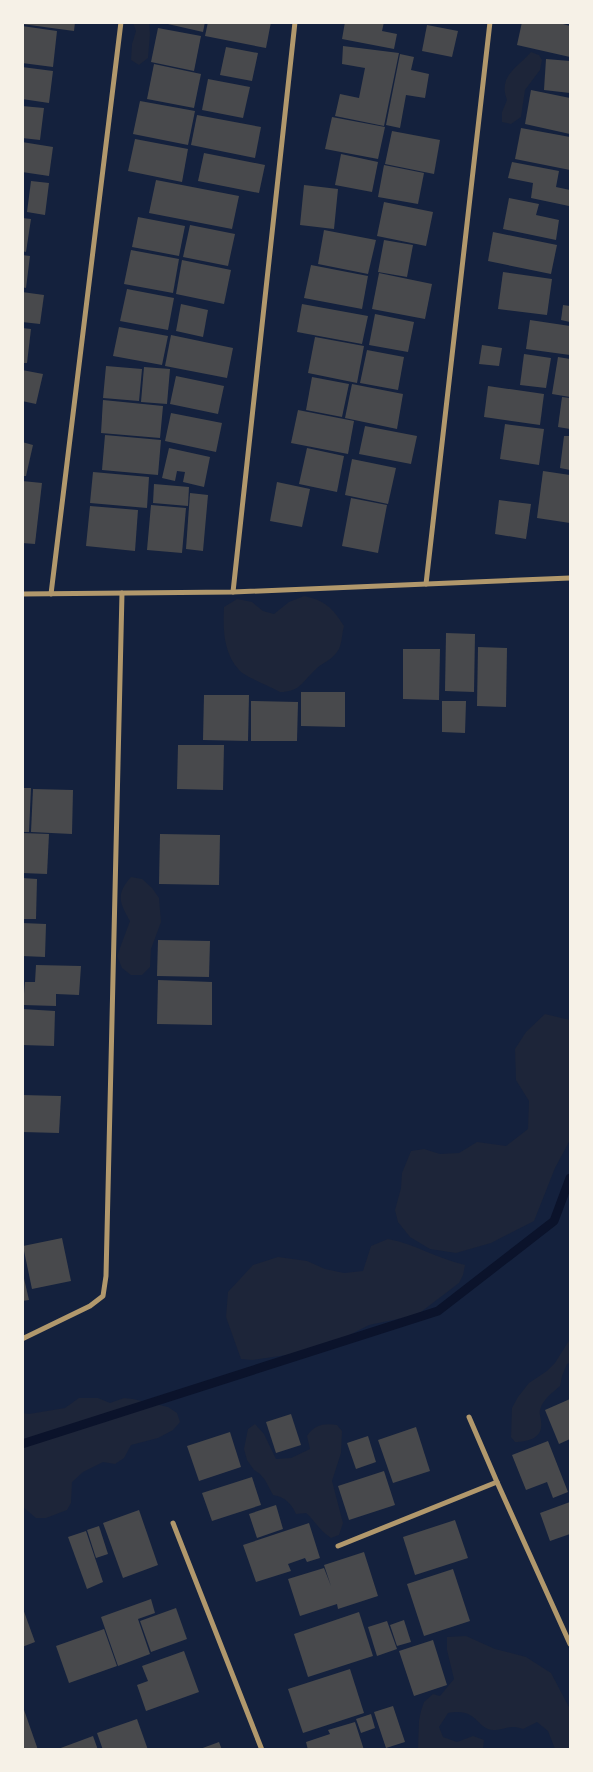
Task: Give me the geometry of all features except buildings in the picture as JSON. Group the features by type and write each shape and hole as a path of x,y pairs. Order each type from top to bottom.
{"street":[{"path":"51,594 120,22"},
{"path":"233,592 295,22"},
{"path":"426,584 490,22"},
{"path":"22,594 233,592 570,578"},
{"path":"22,1339 90,1306 103,1296 106,1276 122,593"},
{"path":"469,1417 570,1644"},
{"path":"338,1546 497,1482"},
{"path":"173,1523 262,1750"}],"shaded area":[{"path":"133,23 149,23 148,58 139,65 131,60 132,44 136,31"},
{"path":"531,52 539,55 542,60 540,70 525,90 521,117 511,124 502,122 502,112 507,100 505,85 507,79 514,68"},
{"path":"304,596 323,603 336,614 344,626 341,644 333,656 318,667 300,686 287,692 280,692 247,676 234,663 225,640 224,607 237,599 252,602 263,611 274,614 289,602"},
{"path":"131,877 142,879 159,898 161,922 151,949 150,967 142,975 131,975 122,968 117,956 130,921 123,909 121,893"},
{"path":"545,1014 570,1020 570,1140 555,1168 534,1221 491,1243 456,1253 430,1249 410,1237 398,1222 395,1210 401,1188 402,1173 411,1151 424,1149 440,1154 459,1153 477,1142 506,1146 528,1129 529,1101 516,1080 515,1049 526,1032"},
{"path":"388,1239 408,1244 465,1265 459,1283 417,1315 369,1325 340,1340 328,1349 252,1360 241,1359 226,1317 228,1292 253,1265 278,1257 307,1261 325,1269 344,1273 363,1271 371,1246"},
{"path":"570,1339 570,1363 567,1364 560,1386 548,1396 541,1406 541,1427 538,1435 530,1440 515,1442 511,1437 512,1408 529,1383 555,1363"},
{"path":"79,1398 98,1398 110,1403 124,1398 168,1407 177,1413 180,1422 173,1430 158,1438 131,1445 124,1458 115,1464 103,1462 83,1472 72,1482 71,1503 67,1510 46,1518 36,1518 23,1507 23,1413 29,1414 65,1408"},
{"path":"255,1424 264,1434 276,1459 291,1458 310,1449 307,1436 313,1429 320,1426 328,1424 337,1425 342,1431 341,1453 332,1481 343,1523 339,1535 331,1538 306,1513 296,1514 287,1501 273,1495 265,1480 254,1470 247,1460 244,1449 248,1429"},
{"path":"466,1636 495,1649 526,1657 551,1673 570,1709 570,1749 555,1749 548,1731 537,1722 523,1729 511,1727 493,1730 487,1729 471,1715 458,1712 448,1713 439,1727 443,1737 457,1742 473,1736 484,1740 483,1749 418,1749 419,1721 424,1702 433,1694 440,1696 454,1679 447,1650 447,1637"}],"waterway":[{"path":"22,1444 438,1311 554,1221 570,1178"}]}
